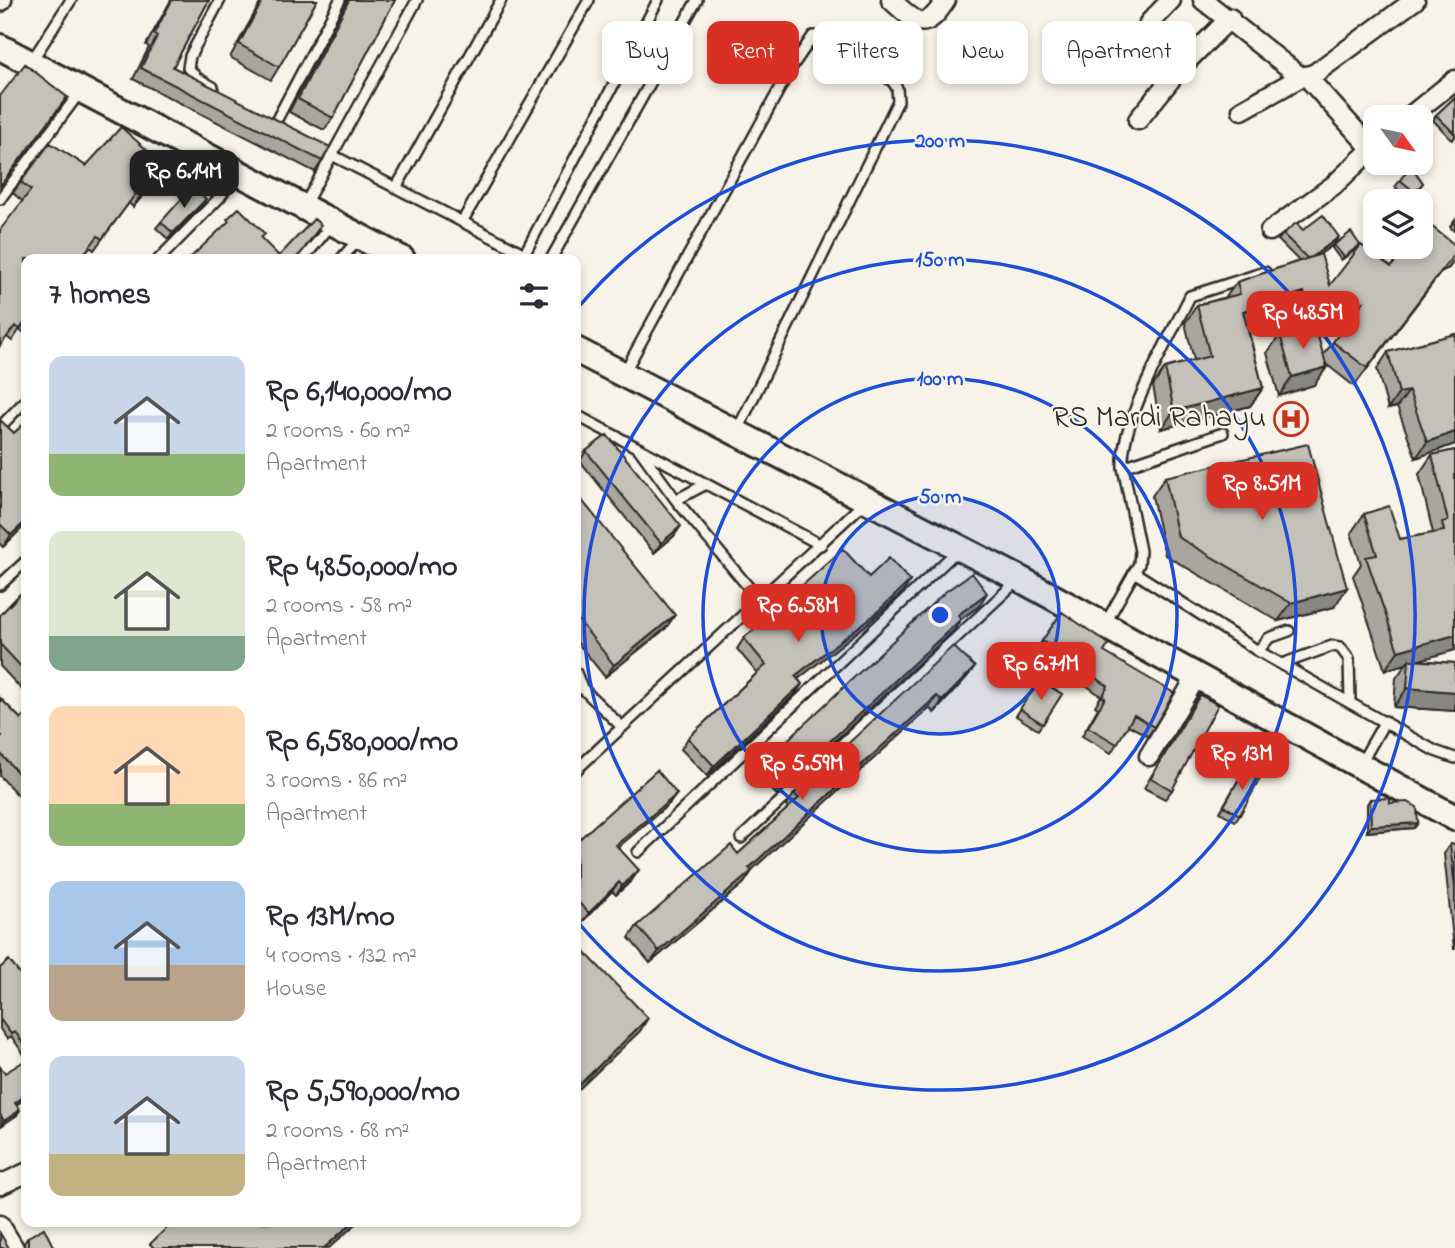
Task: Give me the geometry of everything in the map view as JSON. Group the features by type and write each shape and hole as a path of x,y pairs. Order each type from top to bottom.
{"main road":[{"path":"0,47 392,254"},
{"path":"581,353 1020,579 1455,818"}],"street":[{"path":"891,0 913,19 925,23 931,20 946,0"},
{"path":"1151,21 1171,0"},
{"path":"1203,0 1304,77 1363,136"},
{"path":"1242,110 1304,77 1415,0"},
{"path":"1138,120 1179,69 1230,18"},
{"path":"1424,105 1455,80"},
{"path":"1270,231 1334,185 1363,156"},
{"path":"1149,756 1197,676"},
{"path":"0,1185 21,1175"},
{"path":"0,1225 14,1248"}],"lane":[{"path":"30,63 71,0"},
{"path":"219,91 197,78 188,68 190,57 220,0"},
{"path":"275,122 340,0"},
{"path":"303,208 416,0"},
{"path":"396,188 501,0"},
{"path":"462,222 589,0"},
{"path":"554,254 697,0"},
{"path":"525,254 656,1"},
{"path":"623,375 791,68 813,36 827,38 892,82 897,88 898,101 737,432"},
{"path":"0,200 81,90"},
{"path":"264,116 286,129"},
{"path":"321,148 520,254"},
{"path":"164,254 220,197 236,172"},
{"path":"307,254 333,223"},
{"path":"345,254 360,237"},
{"path":"1105,625 1134,572 1140,551 1123,467 1122,453 1128,427 1190,296 1265,272"},
{"path":"0,427 21,405"},
{"path":"581,418 821,545"},
{"path":"1123,467 1223,433"},
{"path":"638,448 676,500 760,601"},
{"path":"676,500 706,484"},
{"path":"581,765 821,545 866,500"},
{"path":"638,852 960,549"},
{"path":"0,585 21,566"},
{"path":"1134,572 1258,651 1435,751 1455,758"},
{"path":"741,838 1020,579"},
{"path":"1258,651 1269,638 1289,631"},
{"path":"1282,664 1332,646 1340,647 1349,659 1350,701"},
{"path":"581,690 622,727"},
{"path":"1360,765 1385,721"}],"building":[{"path":"172,0 209,0 173,67 330,147 322,161 141,68 157,36 154,34"},
{"path":"263,0 317,0 279,67 239,44"},
{"path":"349,0 395,0 333,118 298,99"},
{"path":"25,64 67,97 0,186 0,96"},
{"path":"1455,97 1455,134 1436,115"},
{"path":"121,127 166,167 141,195 137,192 102,239 98,236 84,254 21,254 21,328 15,326 0,346 0,230 31,190 21,182 50,143 86,166"},
{"path":"1404,175 1417,175 1423,183 1418,189 1411,189 1400,180"},
{"path":"193,186 206,199 173,233 161,222"},
{"path":"239,208 265,234 261,238 277,254 194,254 229,221 227,219"},
{"path":"1323,215 1339,237 1307,258 1283,234 1296,223 1303,230"},
{"path":"314,219 321,225 301,253 281,254"},
{"path":"1433,228 1455,245 1455,253 1367,368 1333,342 1363,302 1311,318 1304,292 1243,311 1263,388 1174,411 1165,368 1210,356 1197,305 1240,294 1237,282 1321,254 1330,285 1361,245 1363,259 1380,259 1391,267 1397,259 1433,259"},
{"path":"1351,232 1360,245 1344,257 1334,245"},
{"path":"1314,324 1327,367 1292,377 1280,335"},
{"path":"1455,334 1455,432 1427,442 1409,391 1399,393 1388,352"},
{"path":"0,420 14,433 21,427 21,526 11,535 0,524"},
{"path":"607,435 681,526 661,543 586,451"},
{"path":"1308,444 1347,588 1291,603 1178,537 1165,477"},
{"path":"1455,450 1455,635 1398,651 1366,557 1377,555 1364,514 1389,506 1400,539 1444,531 1442,522 1448,521 1432,455"},
{"path":"581,499 675,615 614,665 581,623"},
{"path":"843,549 869,577 889,558 910,581 874,615 795,676 802,684 714,766 688,738 766,665 744,638"},
{"path":"972,573 987,593 958,615 961,619 785,783 765,761 945,592"},
{"path":"21,593 21,667 0,644 0,615"},
{"path":"1062,612 1109,644 1104,652 1174,693 1154,727 1134,715 1117,744 1088,727 1105,698 1102,697 1108,686 1042,641"},
{"path":"953,646 975,667 942,701 937,696 749,868 752,871 659,951 637,926 731,845 738,854 799,798 794,794"},
{"path":"1409,660 1455,663 1455,692 1407,688"},
{"path":"1039,680 1062,694 1043,724 1020,709"},
{"path":"1200,695 1218,705 1172,790 1151,778"},
{"path":"0,698 21,719 21,776 0,753"},
{"path":"1250,741 1263,748 1255,762 1242,754"},
{"path":"657,770 677,794 616,845 639,870 622,886 619,882 589,913 581,905 581,838"},
{"path":"1244,770 1260,779 1240,815 1224,806"},
{"path":"1390,798 1390,803 1408,802 1417,807 1418,823 1371,826 1370,799"},
{"path":"1450,844 1455,844 1455,888"},
{"path":"581,948 648,1018 581,1083"},
{"path":"9,960 21,976 21,1040 15,1031 11,1034 0,1019 0,968"},
{"path":"21,1063 21,1099 15,1103 20,1110 4,1121 0,1114 0,1067 5,1073"},
{"path":"168,1227 347,1227 324,1248 154,1248 150,1244"},
{"path":"44,1228 54,1248 28,1248 28,1237"},
{"path":"0,1233 9,1248 0,1248"}],"place":[{"name":"RS Mardi Rahayu","path":"1291,419"}]}
